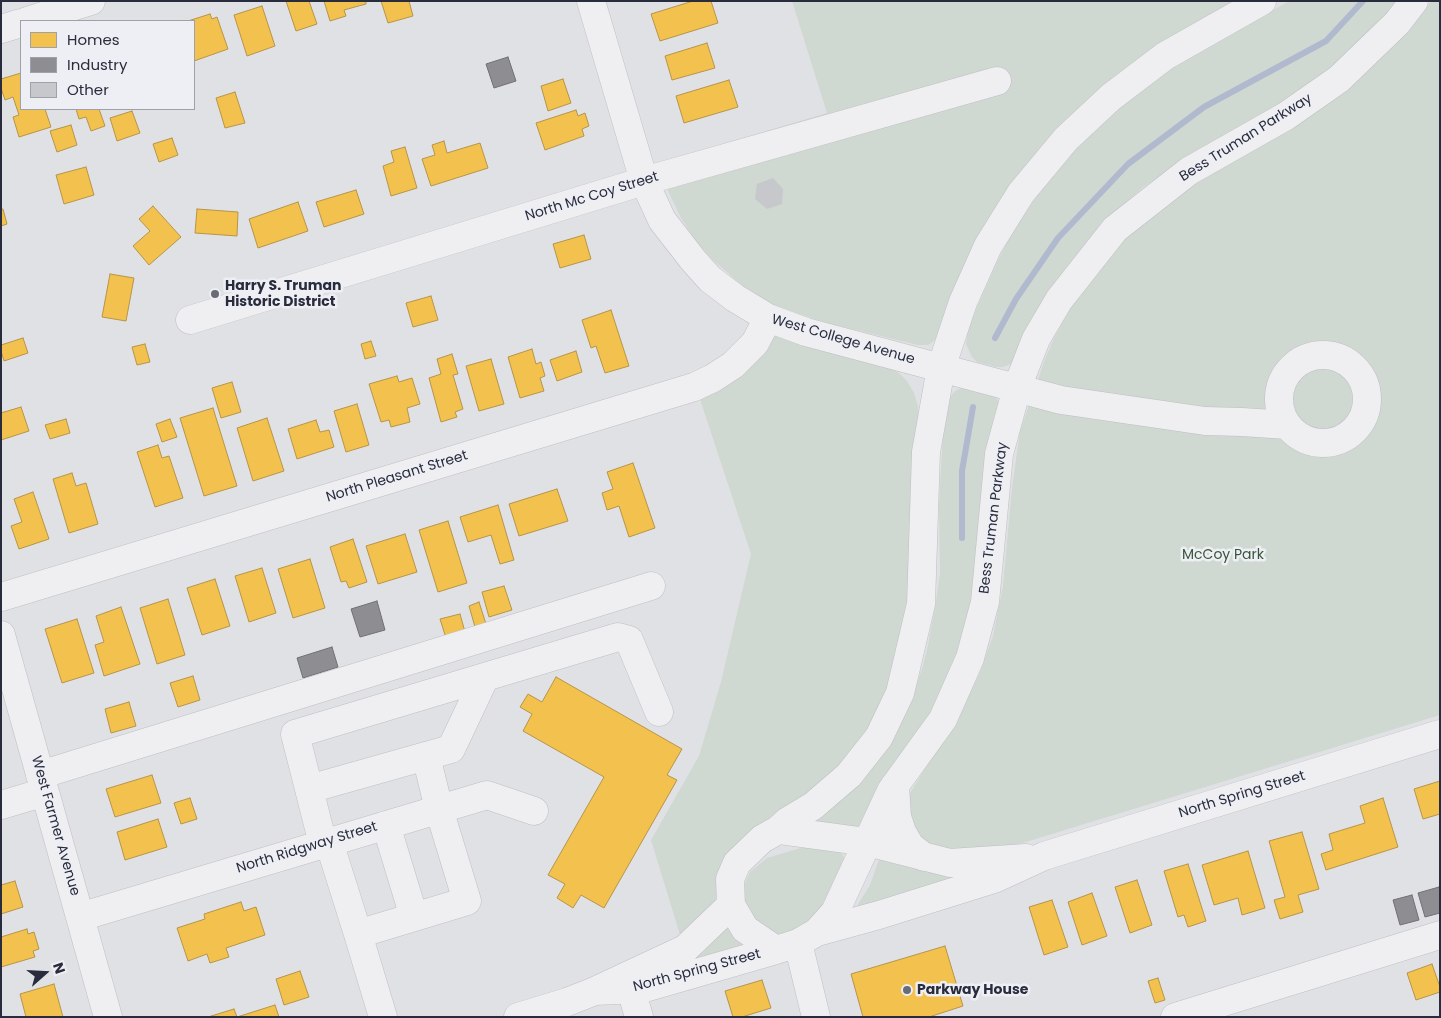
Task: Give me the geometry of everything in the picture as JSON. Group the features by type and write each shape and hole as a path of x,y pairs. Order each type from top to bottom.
{"street":[{"path":"18,1 23,20"},
{"path":"30,20 92,1"},
{"name":"West College Avenue","path":"591,1 644,181 662,220 710,279 734,298 768,318 806,332 1061,400 1206,421 1287,425"},
{"path":"816,1017 797,942 746,929 731,905 730,879 737,863 762,839 813,806 849,775 879,737 900,693 922,604 926,452 941,368 963,302 988,246 1021,193 1066,139 1111,96 1165,56 1262,1"},
{"name":"Bess Truman Parkway","path":"797,942 835,912 895,786 943,719 970,658 985,602 999,454 1017,388 1036,340 1059,300 1114,229 1189,171 1286,116 1339,79 1397,23 1414,1"},
{"path":"1,29 20,23"},
{"name":"North Mc Coy Street","path":"190,320 644,181 997,81"},
{"name":"North Pleasant Street","path":"1,597 694,387 733,365 755,343 768,318"},
{"path":"1,805 43,784 650,586"},
{"name":"West Farmer Avenue","path":"1,636 108,1017"},
{"path":"383,1017 358,934 309,789 295,734 618,637 630,640 659,712"},
{"path":"309,789 451,749 485,677"},
{"name":"North Spring Street","path":"595,991 641,989 797,942 994,879 1044,856 1440,734"},
{"path":"358,934 467,901 439,809 426,756"},
{"path":"895,786 897,817 902,832 910,846 924,857"},
{"name":"North Ridgway Street","path":"80,917 487,795 534,810"},
{"path":"386,825 414,917"},
{"name":"North Spring Street","path":"778,830 867,842 950,863 1044,856"},
{"name":"North Spring Street","path":"518,1017 595,991 685,949 731,905"},
{"path":"1175,1017 1440,935"},
{"path":"631,989 639,1017"}],"green space":[{"path":"792,1 1249,1 1157,48 1128,66 1092,97 940,337 928,345 918,345 827,323 793,312 772,304 746,289 712,259 696,241 681,218 669,193 661,162 827,113"},
{"path":"1290,1 1401,1 1339,68 1142,188 1115,213 1018,357 1011,364 1003,367 977,362 972,357 966,344 968,328 1012,233 1059,163 1157,70"},
{"name":"McCoy Park","path":"1431,1 1440,1 1440,715 1003,849 951,853 917,842 907,798 964,706 980,672 993,636 1003,586 1012,488 1020,431 1045,359 1071,307 1090,279 1125,238 1149,216 1217,168 1315,113 1349,89 1402,38"},
{"path":"774,334 887,366 899,373 907,381 914,393 919,421 915,566 895,672 869,728 849,757 718,892 713,907 681,938 651,840 699,756 721,682 751,554 698,393"},
{"path":"971,387 996,397 999,403 979,581 951,681 864,826 819,826 812,824 819,816 845,797 863,778 914,691 928,645 940,573 939,505 946,406 955,391"},
{"path":"811,845 835,848 842,854 847,863 848,872 810,923 783,935 758,928 744,905 743,888 750,872 767,858"},
{"path":"881,854 977,872 855,909 870,885"},
{"path":"728,922 749,945 692,964 691,960 703,952 715,940"}],"building: Homes":[{"path":"286,1 309,1 317,24 296,31"},
{"path":"324,1 366,1 366,4 344,10 346,16 330,21"},
{"path":"381,1 409,1 413,16 388,23"},
{"path":"693,1 711,1 718,23 660,41 651,14"},
{"path":"262,6 275,46 247,56 234,15"},
{"path":"210,14 212,19 217,17 228,49 195,61 195,20 191,20"},
{"path":"707,43 715,68 672,80 665,56"},
{"path":"20,73 20,110 45,110 51,127 19,137 13,117 19,115 13,97 5,100 1,88 1,79"},
{"path":"563,79 571,103 548,111 541,86"},
{"path":"729,80 738,107 684,123 676,96"},
{"path":"235,92 245,123 225,128 216,98"},
{"path":"76,110 99,110 105,126 91,131 86,117 79,119"},
{"path":"576,110 578,116 585,113 589,126 582,129 584,136 545,150 536,123"},
{"path":"132,111 140,133 117,141 110,118"},
{"path":"71,125 77,145 57,152 50,131"},
{"path":"172,138 178,155 159,162 153,144"},
{"path":"444,141 447,153 480,143 488,168 431,186 422,159 435,155 432,145"},
{"path":"405,147 417,188 391,196 383,166 394,162 391,151"},
{"path":"86,167 94,195 64,204 56,175"},
{"path":"356,190 364,214 324,227 316,202"},
{"path":"298,202 308,231 258,248 249,219"},
{"path":"153,206 181,237 149,265 133,246 150,231 139,219"},
{"path":"1,209 3,209 7,224 1,226"},
{"path":"197,209 238,212 237,236 195,233"},
{"path":"584,235 591,259 560,268 553,244"},
{"path":"110,274 134,278 126,321 102,317"},
{"path":"431,296 438,320 413,327 406,303"},
{"path":"611,310 629,366 605,373 596,346 591,348 582,320"},
{"path":"23,338 28,353 4,361 1,345"},
{"path":"371,341 376,356 365,359 361,344"},
{"path":"145,344 150,362 137,365 132,347"},
{"path":"532,349 536,364 541,362 545,376 540,378 544,391 520,398 508,357"},
{"path":"576,351 582,372 557,381 550,360"},
{"path":"452,354 458,374 453,375 463,409 455,412 457,417 441,422 429,378 441,374 437,359"},
{"path":"491,359 504,404 479,411 466,366"},
{"path":"397,376 399,382 412,378 420,404 407,408 410,422 391,427 389,420 381,422 369,384"},
{"path":"232,382 241,412 221,418 212,388"},
{"path":"357,404 369,445 346,452 334,411"},
{"path":"21,407 29,431 1,440 1,413"},
{"path":"213,408 237,486 204,496 180,418"},
{"path":"267,418 284,471 253,481 237,428"},
{"path":"66,419 70,433 50,439 45,425"},
{"path":"170,419 177,437 162,442 156,424"},
{"path":"316,420 320,432 329,430 334,447 297,459 288,429"},
{"path":"158,445 162,458 169,456 183,498 155,507 137,452"},
{"path":"633,463 655,528 629,537 619,506 607,510 602,493 613,489 607,472"},
{"path":"72,473 76,486 86,483 98,524 69,533 53,479"},
{"path":"557,489 568,521 519,536 509,504"},
{"path":"33,492 49,539 19,549 11,526 22,522 14,499"},
{"path":"498,505 514,560 500,564 491,535 468,542 460,517"},
{"path":"448,521 467,583 438,592 419,530"},
{"path":"405,534 417,572 378,584 366,546"},
{"path":"353,539 367,582 349,588 346,581 341,582 330,547"},
{"path":"310,559 325,608 293,618 278,569"},
{"path":"262,568 276,613 249,622 235,576"},
{"path":"215,579 230,626 202,635 187,588"},
{"path":"504,586 512,610 489,617 482,592"},
{"path":"168,599 185,655 157,664 140,608"},
{"path":"479,602 486,624 475,627 469,606"},
{"path":"121,607 140,664 104,676 95,645 104,642 96,616"},
{"path":"460,614 465,632 446,638 440,619"},
{"path":"77,619 94,673 62,683 45,629"},
{"path":"193,676 200,700 178,707 170,683"},
{"path":"556,677 682,749 667,775 677,780 604,908 581,895 573,908 557,898 565,884 548,875 604,777 523,731 532,714 520,707 528,694 542,702"},
{"path":"129,702 136,726 111,733 105,709"},
{"path":"152,775 161,803 115,817 106,789"},
{"path":"1440,781 1440,814 1423,819 1414,789"},
{"path":"190,798 197,819 181,824 174,803"},
{"path":"1383,798 1398,847 1326,870 1321,854 1333,850 1329,834 1365,823 1360,806"},
{"path":"158,819 167,847 125,860 117,832"},
{"path":"1302,832 1319,889 1298,895 1303,912 1280,919 1274,900 1285,897 1269,841"},
{"path":"1248,851 1265,908 1242,915 1238,898 1214,905 1202,865"},
{"path":"1188,864 1206,921 1188,927 1184,915 1178,917 1164,871"},
{"path":"1137,880 1152,925 1130,933 1115,887"},
{"path":"15,881 23,907 1,914 1,885"},
{"path":"1092,893 1107,936 1082,945 1068,902"},
{"path":"1052,900 1068,947 1044,955 1029,907"},
{"path":"241,902 244,911 256,907 265,935 226,948 229,957 210,963 207,954 188,961 177,928 205,919 204,914"},
{"path":"27,929 28,934 34,932 39,949 33,951 35,957 1,967 1,937"},
{"name":"Parkway House","path":"945,946 963,1006 929,1017 863,1017 851,974"},
{"path":"1432,964 1440,992 1416,1000 1407,973"},
{"path":"300,971 309,997 284,1005 276,979"},
{"path":"1158,978 1165,1000 1155,1003 1148,981"},
{"path":"762,980 771,1008 742,1017 733,1017 725,991"},
{"path":"54,984 63,1017 26,1017 20,994"},
{"path":"275,1005 279,1017 237,1017"},
{"path":"234,1009 237,1017 208,1017"}],"building: Industry":[{"path":"508,57 516,81 494,88 486,64"},
{"path":"377,601 385,630 360,637 351,609"},
{"path":"332,647 338,667 303,678 297,658"},
{"path":"1439,887 1440,913 1425,917 1418,893"},
{"path":"1412,895 1419,920 1400,925 1393,900"}],"building: Other":[{"path":"773,178 783,189 782,204 767,209 755,199 757,184"}],"waterway":[{"path":"995,338 1016,299 1058,238 1128,164 1204,107 1326,41 1363,1"},
{"path":"962,538 962,471 973,407"}],"place":[{"name":"Harry S. Truman Historic District","path":"215,294"},
{"name":"Parkway House","path":"907,990"}]}
